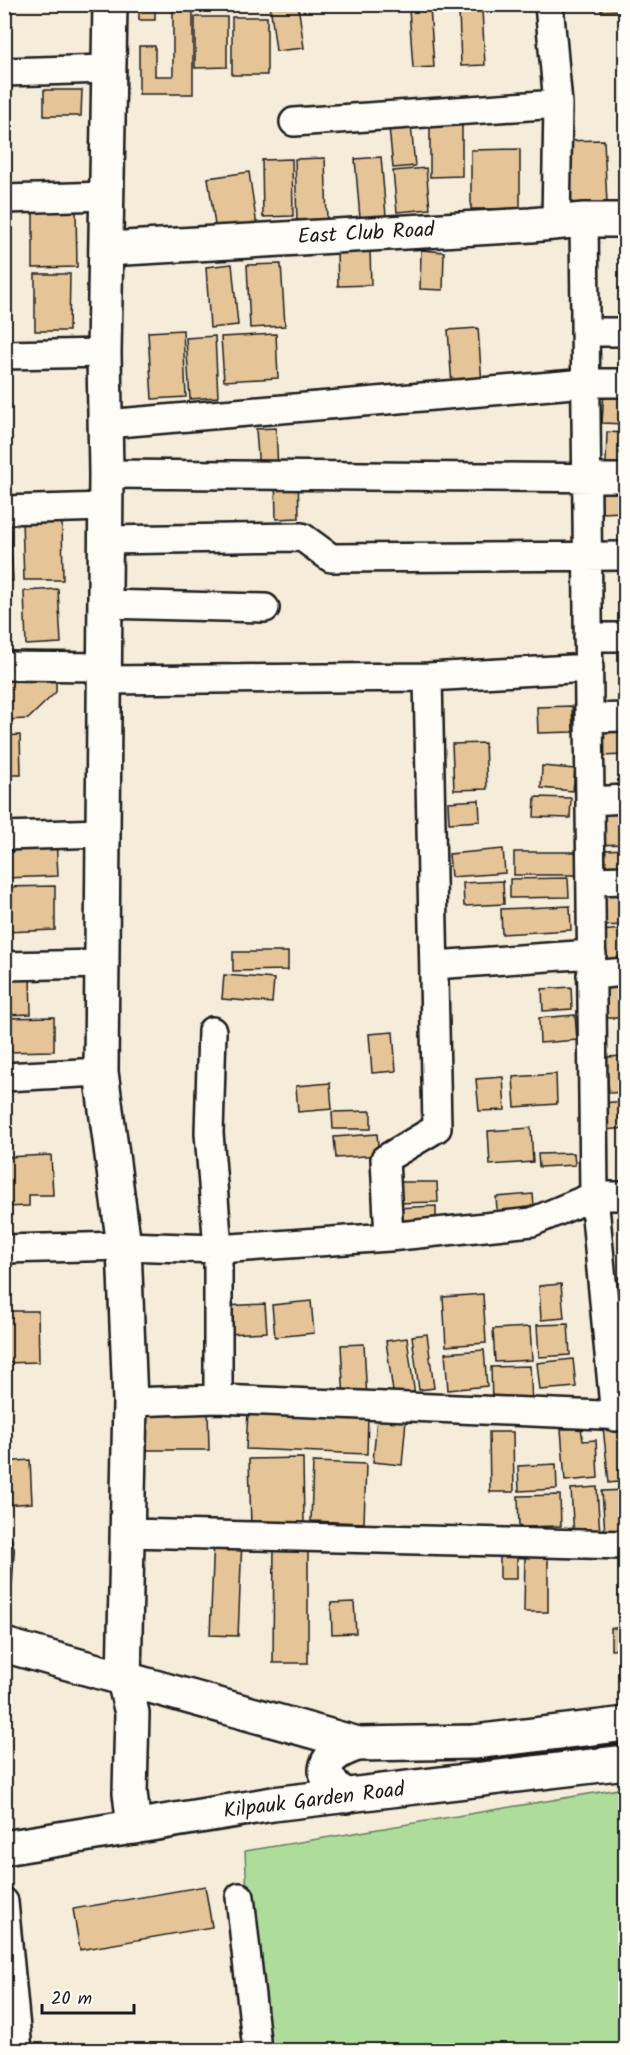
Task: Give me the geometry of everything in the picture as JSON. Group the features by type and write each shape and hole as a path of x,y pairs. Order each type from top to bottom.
{"street":[{"path":"110,4 104,353 106,474 101,1072 124,1246 130,1402 124,1680 132,1713 130,1793 134,1827"},
{"path":"130,1402 218,1399 620,1416 594,1196 585,332 570,222 549,4"},
{"path":"4,72 108,69"},
{"path":"294,122 558,104"},
{"path":"4,199 107,196"},
{"name":"East Club Road","path":"107,249 626,220"},
{"path":"585,332 626,332"},
{"path":"4,355 104,353"},
{"path":"106,424 586,383 626,383"},
{"path":"106,474 626,477"},
{"path":"4,510 105,507"},
{"path":"105,540 302,537 331,558 626,556"},
{"path":"104,604 264,608"},
{"path":"588,637 626,637"},
{"path":"4,666 104,674 428,677 589,668"},
{"path":"388,1237 385,1159 437,1128 428,677"},
{"path":"589,718 626,717"},
{"path":"590,801 626,799"},
{"path":"4,836 103,833"},
{"path":"591,881 626,880"},
{"path":"4,966 102,964"},
{"path":"434,965 592,964 626,972"},
{"path":"212,1031 209,1133 218,1249 218,1399"},
{"path":"4,1077 101,1072"},
{"path":"4,1249 124,1246 218,1249 388,1237 532,1222 594,1196 626,1196"},
{"path":"128,1533 626,1545"},
{"path":"4,1645 358,1744"},
{"path":"346,1796 330,1781 326,1773 327,1764 330,1756 341,1749 358,1744 474,1742 626,1724"},
{"name":"Kilpauk Garden Road","path":"4,1848 273,1804 626,1762"},
{"path":"240,1897 257,2050"},
{"path":"4,1902 18,2050"}],"lane":[{"path":"4,1543 6,1550 4,1581"}],"green space":[{"path":"625,1788 625,2050 254,2050 245,1851"}],"building":[{"path":"139,4 155,4 155,20 139,20"},
{"path":"173,4 193,4 193,94 139,94 139,46 155,46 155,76 173,76"},
{"path":"270,4 298,4 304,48 276,51"},
{"path":"600,4 626,4 626,10 601,11"},
{"path":"430,7 434,67 413,68 409,9"},
{"path":"482,10 485,65 461,66 459,11"},
{"path":"195,17 227,17 227,67 195,68"},
{"path":"232,17 267,17 267,75 232,75"},
{"path":"44,90 82,90 81,116 44,116"},
{"path":"430,120 462,120 462,176 430,177"},
{"path":"411,125 415,166 393,168 389,127"},
{"path":"604,140 607,204 562,206 559,141"},
{"path":"520,149 520,209 471,209 471,150"},
{"path":"381,157 386,216 360,218 355,159"},
{"path":"325,158 327,221 297,222 295,159"},
{"path":"292,159 293,216 263,217 262,160"},
{"path":"426,168 430,209 397,212 393,171"},
{"path":"249,172 257,226 216,232 208,178"},
{"path":"33,209 76,209 77,267 33,268"},
{"path":"370,249 371,285 338,286 337,251"},
{"path":"421,250 444,252 443,290 420,289"},
{"path":"232,264 238,325 210,328 206,267"},
{"path":"281,264 285,326 250,328 247,265"},
{"path":"35,274 70,274 69,331 35,331"},
{"path":"478,328 482,384 452,386 448,330"},
{"path":"183,330 186,397 152,399 148,332"},
{"path":"276,334 278,378 224,381 221,337"},
{"path":"215,336 218,397 190,399 186,338"},
{"path":"604,390 625,391 624,424 602,423"},
{"path":"276,428 278,470 259,471 256,429"},
{"path":"607,432 626,433 626,464 606,464"},
{"path":"275,475 298,475 299,518 276,519"},
{"path":"602,482 623,483 623,512 601,513"},
{"path":"62,519 63,580 24,580 22,520"},
{"path":"10,525 13,581 4,581 4,526"},
{"path":"58,589 61,643 26,645 24,591"},
{"path":"4,673 56,673 56,692 28,719 4,720"},
{"path":"572,706 573,732 538,733 537,707"},
{"path":"626,723 626,755 599,756 597,725"},
{"path":"20,735 21,775 4,775 4,736"},
{"path":"485,743 487,789 454,790 452,744"},
{"path":"542,766 575,769 573,791 541,788"},
{"path":"535,797 571,798 570,818 534,817"},
{"path":"479,800 480,821 449,823 448,802"},
{"path":"626,812 626,844 596,845 594,814"},
{"path":"56,837 58,876 4,878 4,839"},
{"path":"503,849 505,873 451,877 449,854"},
{"path":"626,849 626,876 606,878 605,850"},
{"path":"514,852 576,852 576,875 514,875"},
{"path":"568,878 569,897 510,898 510,879"},
{"path":"503,881 504,904 464,906 463,883"},
{"path":"55,886 55,930 4,932 4,887"},
{"path":"626,887 626,925 598,926 597,889"},
{"path":"570,906 571,930 502,934 501,909"},
{"path":"626,929 626,966 601,968 598,931"},
{"path":"233,952 288,952 288,970 233,971"},
{"path":"224,975 274,979 272,1003 222,999"},
{"path":"4,977 30,977 31,1014 4,1015"},
{"path":"626,977 626,1018 604,1018 602,978"},
{"path":"571,987 572,1009 543,1011 542,989"},
{"path":"575,1015 577,1040 540,1043 539,1018"},
{"path":"54,1017 54,1051 4,1052 4,1018"},
{"path":"393,1032 396,1071 372,1073 369,1034"},
{"path":"626,1056 626,1092 609,1093 606,1057"},
{"path":"556,1074 557,1104 515,1107 513,1077"},
{"path":"503,1077 505,1110 479,1111 476,1079"},
{"path":"330,1083 332,1109 298,1112 296,1086"},
{"path":"626,1101 626,1128 604,1130 602,1103"},
{"path":"371,1111 371,1129 333,1129 332,1112"},
{"path":"531,1128 533,1162 490,1165 488,1131"},
{"path":"377,1134 379,1155 336,1158 334,1137"},
{"path":"574,1153 575,1165 539,1167 538,1154"},
{"path":"51,1155 53,1195 29,1195 29,1206 4,1207 4,1157"},
{"path":"396,1182 437,1182 438,1202 397,1203"},
{"path":"533,1194 535,1219 498,1222 496,1197"},
{"path":"436,1206 436,1228 394,1230 394,1208"},
{"path":"561,1284 564,1318 541,1320 539,1286"},
{"path":"483,1294 486,1343 446,1346 443,1297"},
{"path":"311,1301 314,1333 275,1337 272,1305"},
{"path":"265,1304 267,1332 226,1334 224,1306"},
{"path":"4,1311 38,1311 39,1362 4,1363"},
{"path":"568,1324 570,1355 539,1357 537,1325"},
{"path":"530,1327 532,1360 495,1362 493,1329"},
{"path":"427,1334 434,1388 419,1390 412,1336"},
{"path":"407,1338 415,1396 394,1399 386,1341"},
{"path":"364,1344 367,1400 344,1401 341,1345"},
{"path":"484,1350 487,1386 448,1390 445,1353"},
{"path":"573,1359 576,1387 540,1390 537,1363"},
{"path":"530,1366 532,1402 492,1404 491,1367"},
{"path":"139,1411 208,1411 209,1450 139,1450"},
{"path":"248,1411 368,1416 367,1454 246,1449"},
{"path":"377,1417 406,1420 402,1465 373,1462"},
{"path":"626,1425 626,1481 609,1483 603,1427"},
{"path":"581,1428 583,1441 596,1440 598,1478 565,1481 561,1429"},
{"path":"489,1432 513,1432 514,1492 490,1492"},
{"path":"303,1458 304,1524 251,1525 249,1459"},
{"path":"30,1460 32,1503 4,1505 4,1462"},
{"path":"313,1462 366,1464 364,1523 311,1521"},
{"path":"556,1464 557,1489 519,1491 518,1466"},
{"path":"597,1487 600,1535 574,1537 571,1489"},
{"path":"626,1490 626,1532 605,1533 602,1491"},
{"path":"560,1495 561,1526 519,1527 518,1496"},
{"path":"214,1539 242,1540 238,1636 210,1635"},
{"path":"274,1545 308,1546 308,1663 273,1663"},
{"path":"500,1549 517,1550 517,1579 500,1579"},
{"path":"525,1553 548,1553 548,1612 524,1612"},
{"path":"354,1602 356,1633 332,1634 331,1603"},
{"path":"611,1628 626,1628 626,1649 611,1650"},
{"path":"205,1886 212,1927 80,1950 73,1909"}]}
